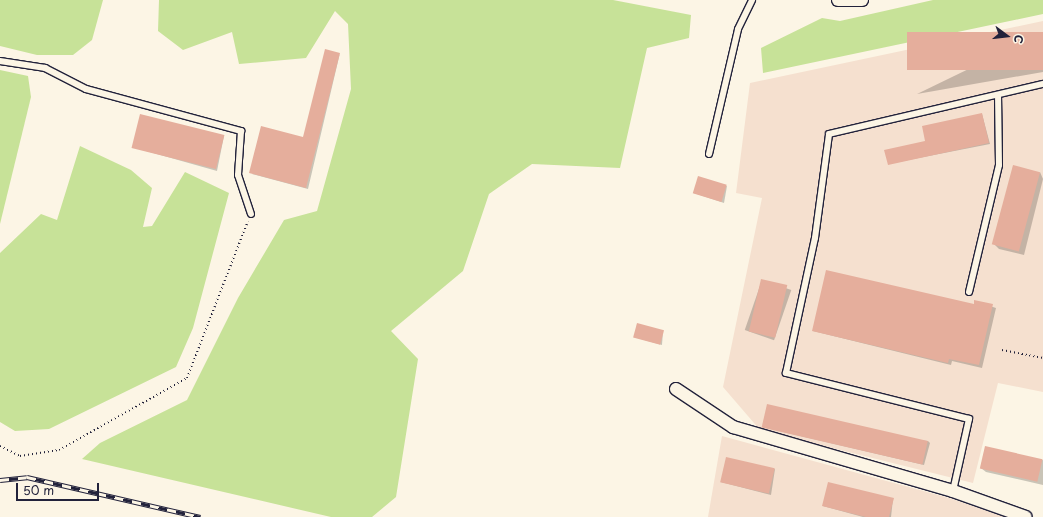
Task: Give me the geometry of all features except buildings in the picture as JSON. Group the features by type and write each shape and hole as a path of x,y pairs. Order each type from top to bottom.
{"street":[{"path":"838,0 862,0"},
{"path":"676,389 733,427 953,491 1026,517"}],"lane":[{"path":"709,154 738,29 752,0"},
{"path":"0,61 45,68 86,89 241,131 238,175 251,214"},
{"path":"953,491 969,419 786,373 815,238 829,134 1043,84"},
{"path":"969,292 999,165 998,95"}],"path":[{"path":"0,446 20,456 60,450 187,378 251,214"},
{"path":"1002,350 1043,358"}],"shaded area":[{"path":"1043,21 1043,392 998,383 973,483 760,430 723,387 762,198 736,193 750,83"},
{"path":"722,436 949,498 1005,517 708,517"}],"green space":[{"path":"0,0 103,0 92,40 73,55 37,55 0,46"},
{"path":"159,0 613,0 691,15 689,38 647,48 620,168 532,164 489,194 463,271 391,331 418,359 396,497 372,517 331,517 82,459 100,443 187,400 238,298 284,220 317,211 351,89 348,24 335,11 306,58 239,64 232,32 183,50 158,31"},
{"path":"933,0 1043,0 1043,14 763,73 761,48 822,18 840,21"},
{"path":"0,70 28,76 31,97 0,224"},
{"path":"80,146 131,170 152,188 143,227 152,226 185,172 229,193 193,328 176,367 49,429 15,431 0,422 0,253 41,214 57,220"}],"railway":[{"path":"0,480 27,477 200,517"}]}
